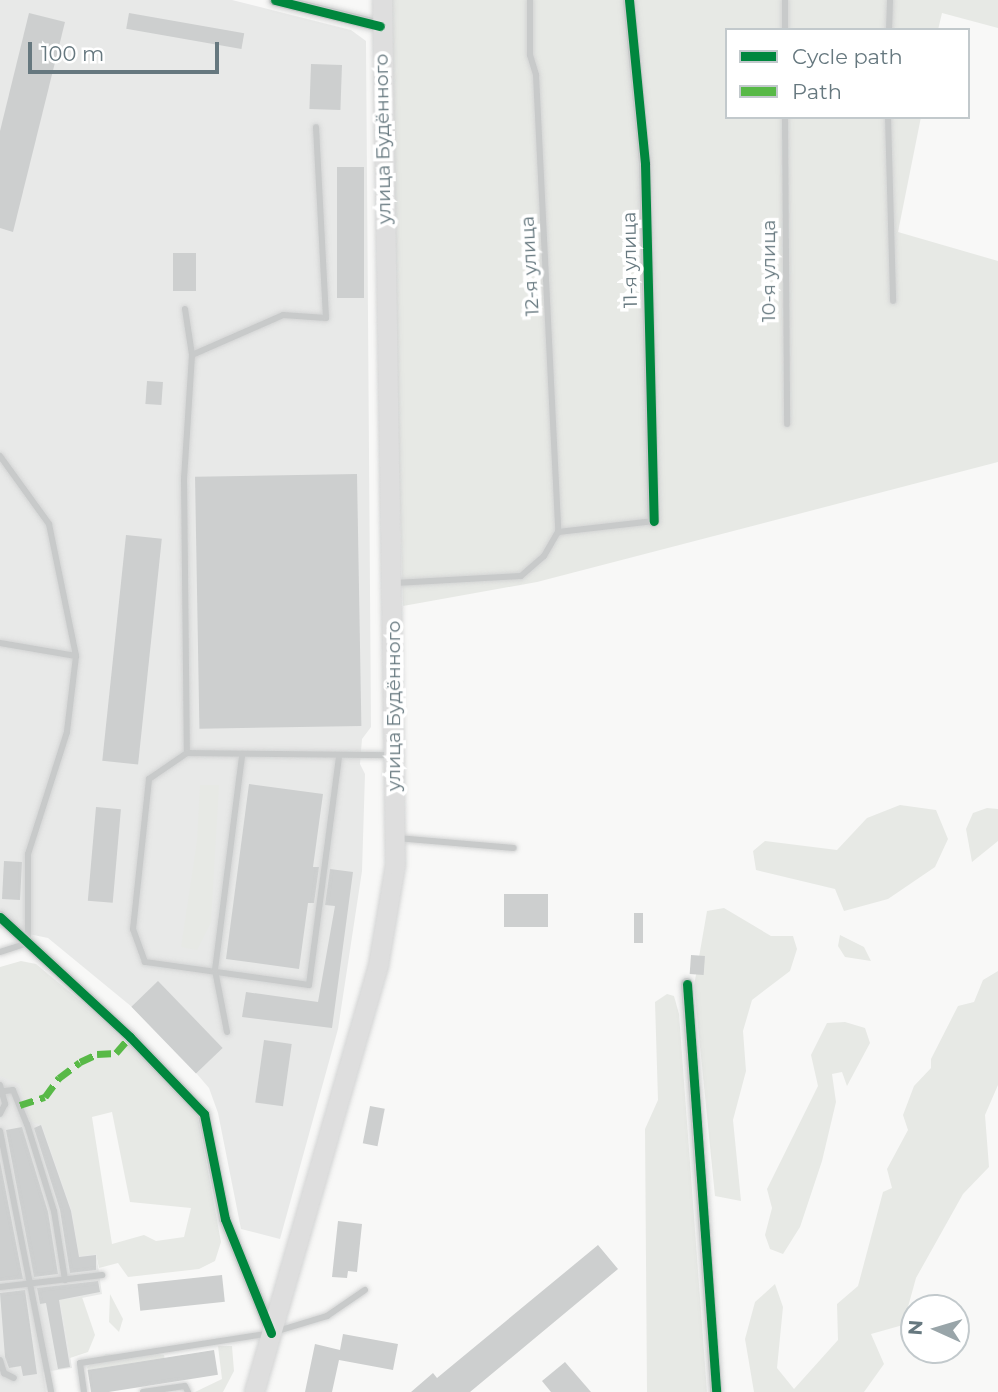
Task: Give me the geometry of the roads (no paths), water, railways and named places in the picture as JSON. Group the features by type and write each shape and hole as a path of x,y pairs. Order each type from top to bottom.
{"main road":[{"name":"улица Будённого","path":"254,1392 378,965 390,915 395,838 395,755 380,26 382,0"}],"street":[{"path":"275,0 380,26"},
{"name":"11-я улица","path":"629,0 645,164 654,521"},
{"path":"0,917 130,1037 204,1114 225,1219 271,1333"},
{"path":"687,984 716,1392"}],"lane":[{"name":"12-я улица","path":"530,0 530,55 536,75 558,532"},
{"path":"785,0 785,28"},
{"path":"889,28 890,0"},
{"name":"10-я улица","path":"785,119 787,424"},
{"path":"888,119 893,301"},
{"path":"192,355 283,315 326,318 316,127"},
{"path":"185,309 192,355 184,478 187,753"},
{"path":"0,456 49,524 76,656 66,732 28,854 28,943 0,951"},
{"path":"393,583 520,576 544,556 558,532 654,521"},
{"path":"0,643 76,656"},
{"path":"339,757 309,985 145,962 133,929 149,779 187,753 339,757 395,755"},
{"path":"227,1032 215,970 242,755"},
{"path":"395,838 514,848"},
{"path":"0,1114 2,1088 13,1090 27,1124 54,1211 65,1280"},
{"path":"0,1131 28,1286 51,1392"},
{"path":"0,1287 28,1286 102,1275"},
{"path":"84,1392 79,1363 271,1333 327,1317 365,1290"},
{"path":"0,1360 5,1373 14,1378"},
{"path":"143,1392 185,1386 188,1392"}]}
